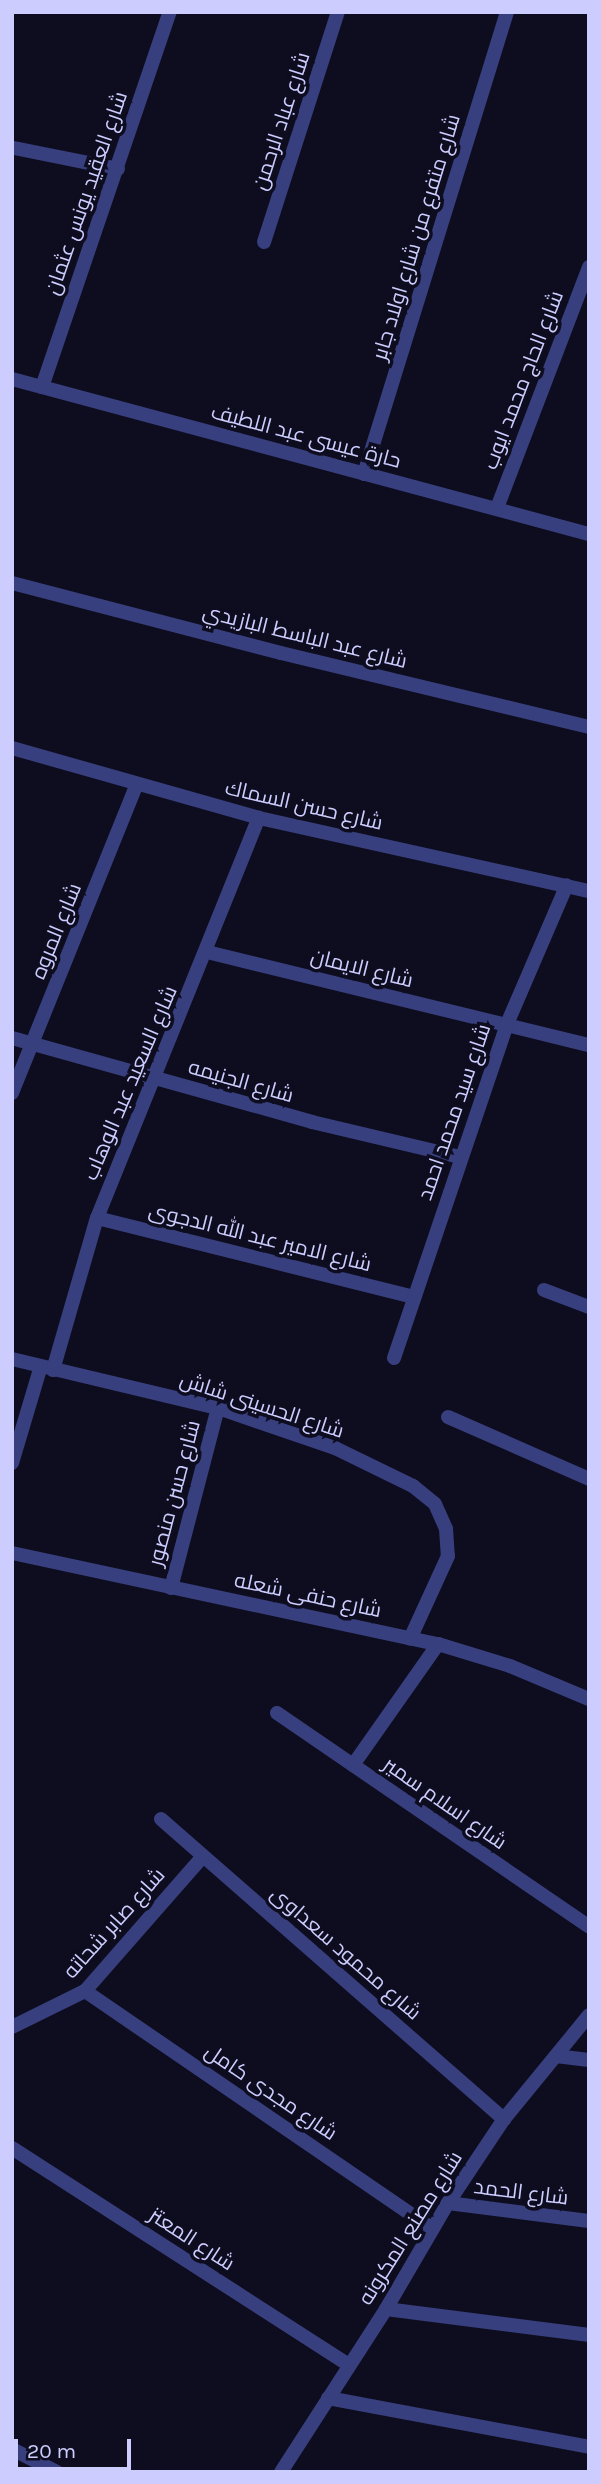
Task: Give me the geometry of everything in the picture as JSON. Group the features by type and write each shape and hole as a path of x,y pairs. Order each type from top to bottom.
{"street":[{"name":"شارع العقيد يونس عثمان","path":"42,387 170,12"},
{"name":"شارع عباد الرحمن","path":"264,242 338,12"},
{"name":"شارع متفرع من شارع اولاد جابر","path":"364,474 508,12"},
{"path":"15,148 118,169"},
{"name":"شارع الحاج محمد ايوب","path":"497,508 589,267"},
{"name":"حارة عيسى عبد اللطيف","path":"12,379 589,534"},
{"name":"شارع عبد الباسط البازيدي","path":"12,583 281,653 589,727"},
{"name":"شارع حسن السماك","path":"12,748 260,818 589,891"},
{"name":"شارع المروه","path":"12,1093 137,784"},
{"name":"شارع السعيد عبد الوهاب","path":"12,1463 97,1218 260,818"},
{"name":"شارع سيد محمد احمد","path":"394,1358 507,1024 567,885"},
{"name":"شارع الايمان","path":"207,952 589,1045"},
{"name":"شارع الجنيمه","path":"12,1038 312,1122 460,1157"},
{"name":"شارع الامير عبد الله الدجوى","path":"97,1218 414,1297"},
{"path":"544,1290 589,1307"},
{"name":"شارع الحسينى شاش","path":"12,1359 218,1408 335,1448 413,1486 435,1504 446,1528 448,1556 410,1639"},
{"name":"شارع حسن منصور","path":"171,1588 218,1408"},
{"path":"448,1418 589,1479"},
{"name":"شارع حنفى شعله","path":"12,1553 438,1644 510,1666 589,1699"},
{"path":"353,1765 438,1644"},
{"name":"شارع اسلام سمير","path":"277,1713 589,1927"},
{"name":"شارع محمود سعداوى","path":"161,1819 504,2119"},
{"name":"شارع صابر شحاته","path":"12,2027 85,1991 203,1856"},
{"name":"شارع مجدى كامل","path":"85,1991 432,2229"},
{"name":"شارع مصنع المكرونه","path":"281,2472 386,2309 447,2203 504,2119 589,2015"},
{"path":"556,2056 589,2060"},
{"name":"شارع المعتز","path":"12,2148 349,2365"},
{"name":"شارع الحمد","path":"447,2203 589,2221"},
{"path":"386,2309 589,2335"},
{"path":"328,2398 589,2447"},
{"path":"12,2449 57,2472"}]}
